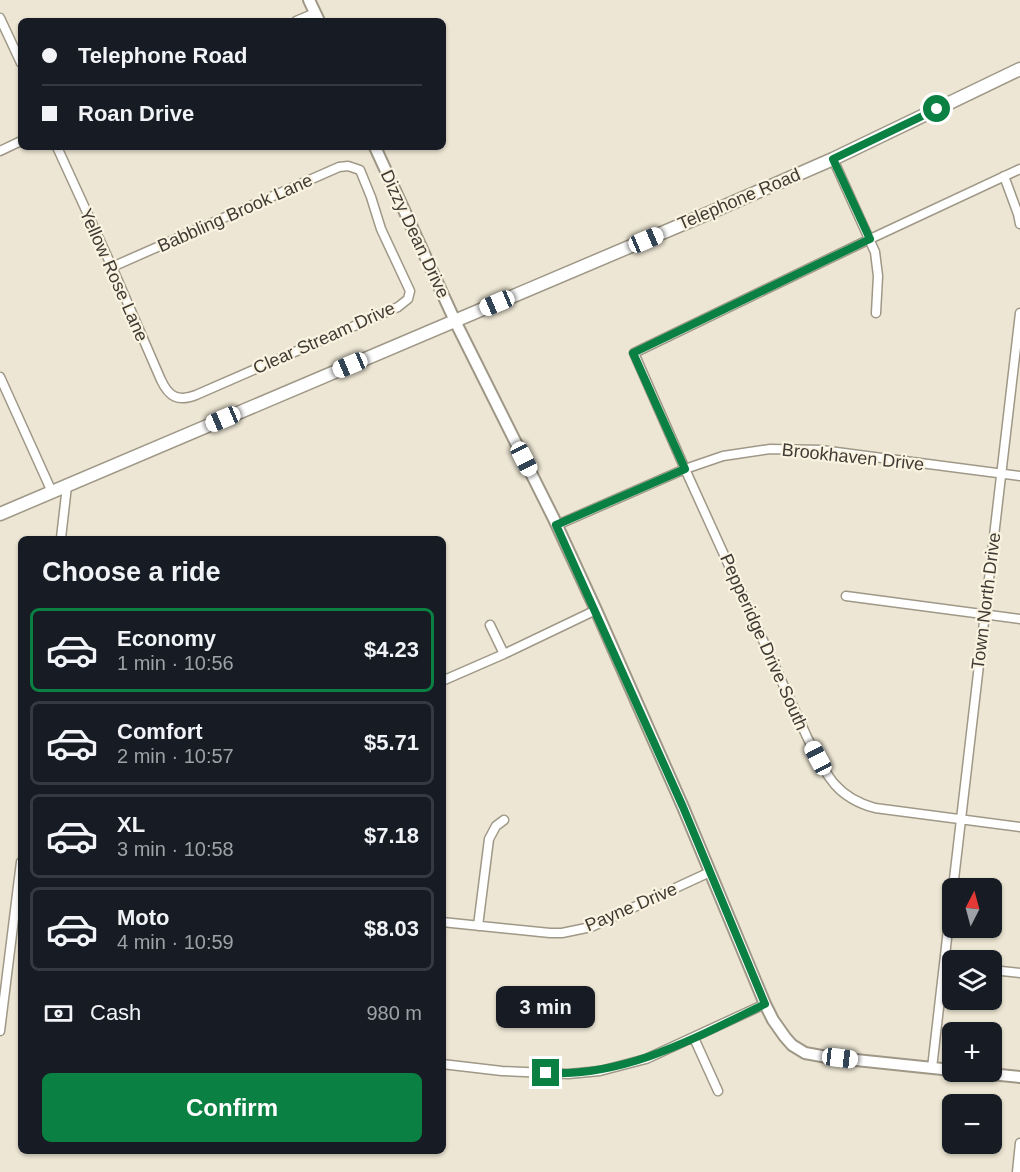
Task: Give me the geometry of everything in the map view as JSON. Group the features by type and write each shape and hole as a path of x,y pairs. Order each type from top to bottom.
{"main road":[{"name":"Telephone Road","path":"0,514 833,159 1020,69"}],"street":[{"path":"309,0 317,17"},
{"path":"0,18 18,57"},
{"path":"0,151 18,142"},
{"name":"Yellow Rose Lane","path":"58,150 166,391 177,397"},
{"name":"Dizzy Dean Drive","path":"376,150 455,321 596,610 679,796 773,1020 792,1046 805,1053 942,1069"},
{"path":"833,159 875,252 878,276 876,313"},
{"name":"Babbling Brook Lane","path":"112,267 339,167 348,166 360,170"},
{"path":"870,239 1020,169"},
{"name":"Clear Stream Drive","path":"177,397 188,398 196,395 398,307 408,299 410,291 381,229 360,170"},
{"path":"1004,176 1020,224"},
{"name":"Pepperidge Drive South","path":"870,239 633,353 807,737 829,779 840,791 865,806 1020,827"},
{"name":"Town North Drive","path":"954,878 1020,313"},
{"path":"0,377 52,492"},
{"name":"Brookhaven Drive","path":"556,525 685,469 723,456 746,452 783,449 821,450 1020,476"},
{"path":"61,536 67,486"},
{"path":"846,596 1020,619"},
{"path":"446,679 596,610"},
{"path":"490,625 504,654"},
{"path":"478,926 489,840 496,825 504,820"},
{"name":"Payne Drive","path":"446,922 550,933 576,930 591,927 710,872"},
{"path":"0,1031 18,886"},
{"path":"1002,971 1020,973"},
{"path":"446,1064 502,1071 568,1074 600,1071 646,1059 765,1004"},
{"path":"932,1068 942,1007"},
{"path":"694,1038 718,1091"},
{"path":"1002,1075 1020,1077"},
{"path":"1017,1172 1020,1143"}],"route":[{"path":"546,1073 568,1074 600,1071 646,1059 765,1004 683,807 556,525 685,469 633,353 870,239 833,159 937,109"}]}
